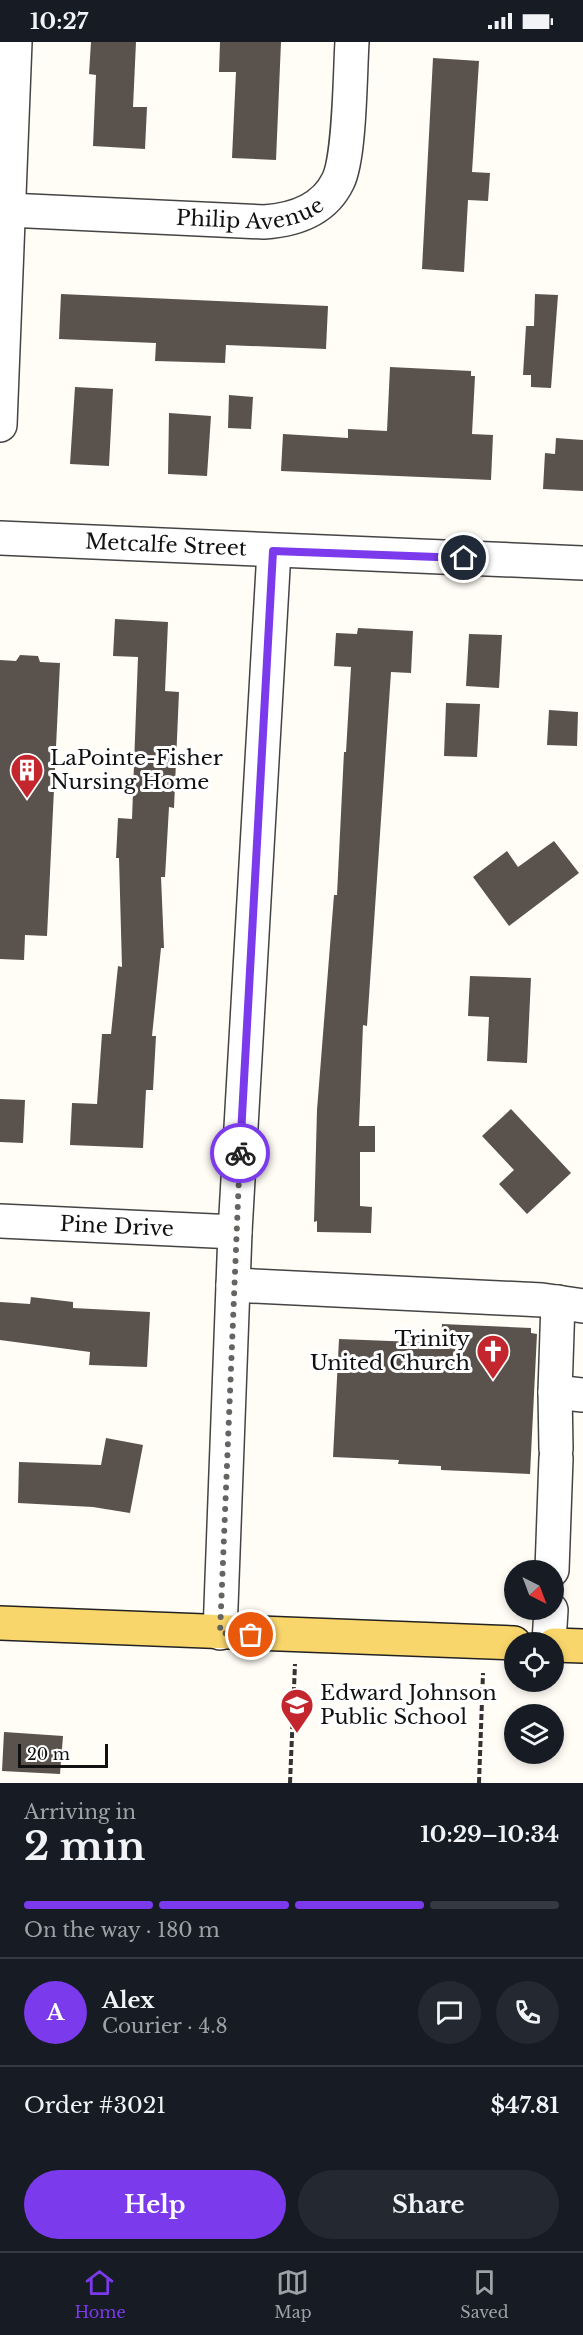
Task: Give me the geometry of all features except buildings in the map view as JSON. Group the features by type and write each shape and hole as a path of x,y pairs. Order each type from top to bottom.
{"main road":[{"path":"0,1623 297,1637 500,1643"},
{"path":"564,1645 583,1646"}],"street":[{"path":"0,425 15,42"},
{"name":"Philip Avenue","path":"8,210 264,222 290,220 316,208 338,181 345,145 352,42"},
{"name":"Metcalfe Street","path":"0,537 273,551 583,563"},
{"path":"220,1633 235,1232 273,551"},
{"name":"Pine Drive","path":"0,1221 235,1232"},
{"path":"233,1285 571,1304 569,1394 556,1453 552,1560"}],"path":[{"path":"290,1783 297,1637"},
{"path":"479,1783 500,1643"}],"way so far":[{"path":"240,1153 220,1633 251,1635"}],"place":[{"name":"LaPointe-Fisher Nursing Home","path":"27,799"},
{"name":"Trinity United Church","path":"493,1380"},
{"name":"Edward Johnson Public School","path":"297,1734"}],"route":[{"path":"240,1153 273,551 464,558"}]}
